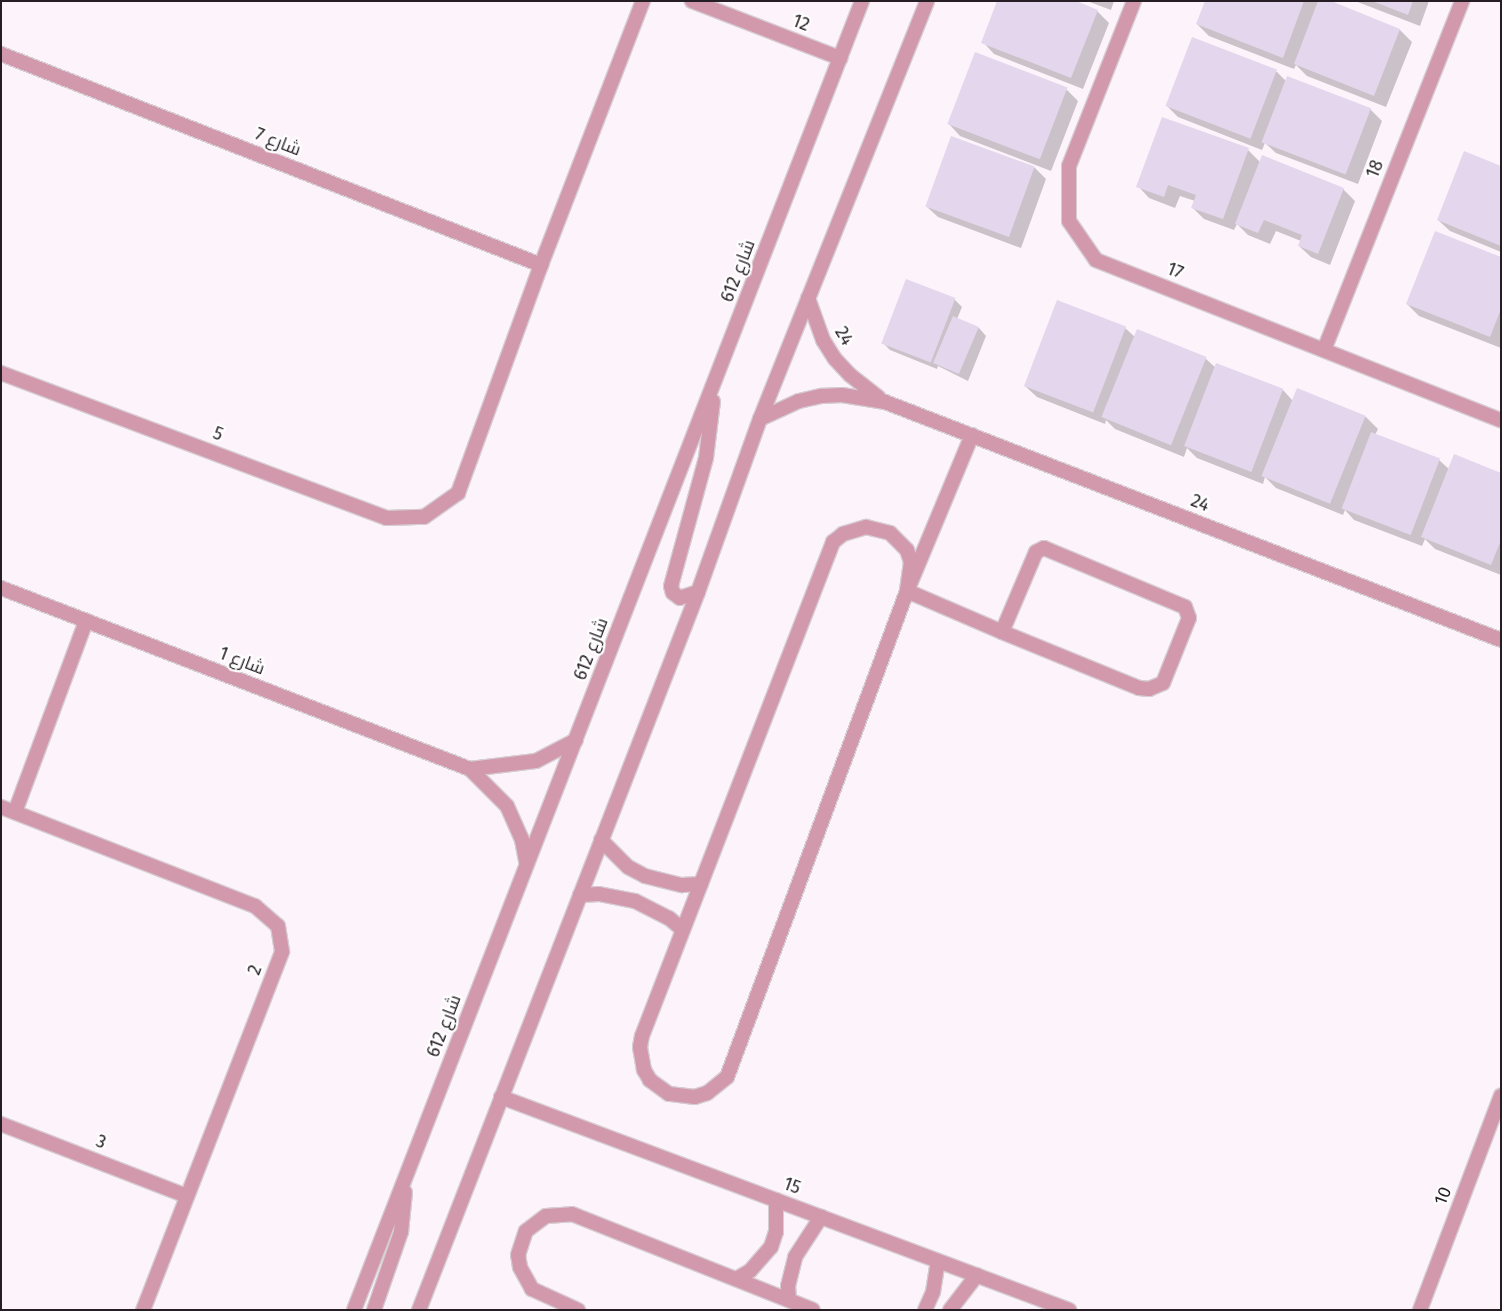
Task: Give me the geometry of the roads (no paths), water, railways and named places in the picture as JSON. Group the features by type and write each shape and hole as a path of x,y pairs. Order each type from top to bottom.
{"street":[{"path":"541,264 644,1"},
{"name":"12","path":"692,1 840,58"},
{"name":"شارع 612","path":"354,1310 862,1"},
{"path":"905,58 918,1"},
{"path":"419,1310 698,592 760,419 927,1"},
{"name":"17","path":"1134,1 1069,166 1069,221 1096,260 1501,420"},
{"name":"18","path":"1324,350 1462,1"},
{"name":"شارع 7","path":"1,54 541,264"},
{"name":"5","path":"1,373 386,518 424,517 458,493 541,264"},
{"name":"24","path":"808,298 823,340 835,359 861,385 885,402"},
{"path":"698,592 680,598 673,593 671,586 706,458 715,381"},
{"name":"24","path":"760,419 799,401 820,396 842,395 885,402 1501,640"},
{"path":"907,591 911,562 907,550 890,532 866,527 848,531 833,542 683,930 640,1047 644,1070 659,1088 682,1098 695,1097 713,1090 727,1077 907,591 972,435"},
{"path":"907,591 1002,632 1139,688 1150,689 1163,683 1189,618 1185,607 1044,548 1036,552 1002,632"},
{"name":"شارع 1","path":"1,588 470,769 507,806 522,840 527,865"},
{"path":"15,812 86,620"},
{"name":"شارع 1","path":"470,769 536,761 576,740"},
{"name":"2","path":"1,807 255,906 278,926 282,952 143,1310"},
{"path":"601,840 621,860 645,876 682,885 701,884"},
{"path":"580,895 598,894 636,901 669,918 683,930"},
{"name":"10","path":"1420,1310 1501,1096"},
{"name":"15","path":"501,1097 1069,1310"},
{"name":"3","path":"1,1124 187,1196"},
{"path":"374,1310 402,1232 406,1176"},
{"path":"736,1278 756,1265 771,1247 778,1216 776,1200"},
{"path":"578,1310 532,1289 520,1268 518,1255 526,1231 546,1216 572,1214 736,1278 806,1308"},
{"path":"789,1300 795,1257 821,1217"},
{"path":"925,1310 933,1292 938,1261"},
{"path":"950,1310 977,1276"}]}
